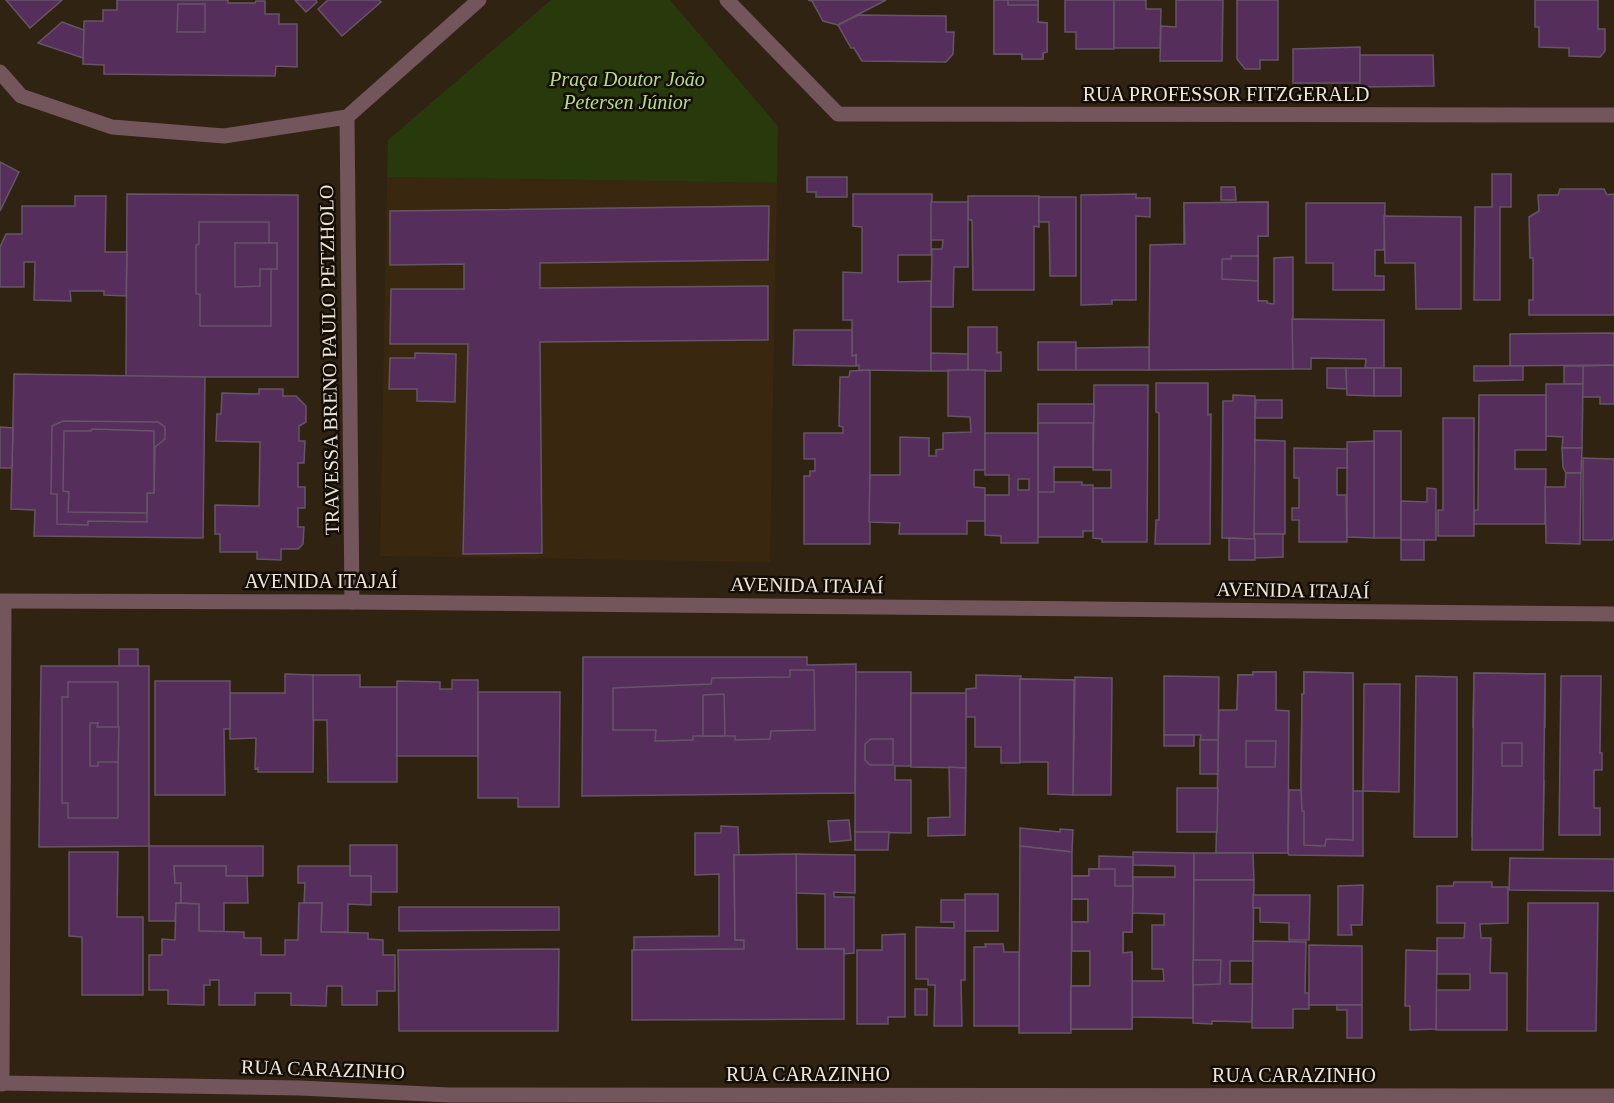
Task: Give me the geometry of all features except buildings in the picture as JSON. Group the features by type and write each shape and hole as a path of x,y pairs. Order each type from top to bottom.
{"street":[{"path":"0,72 21,96 112,127 224,136 347,117 479,0"},
{"name":"RUA PROFESSOR FITZGERALD","path":"727,0 838,114 1614,115"},
{"name":"TRAVESSA BRENO PAULO PETZHOLO","path":"347,117 352,602"},
{"path":"1,1083 2,601"},
{"name":"AVENIDA ITAJAÍ","path":"2,601 352,602 1614,614"},
{"name":"RUA CARAZINHO","path":"1,1083 300,1088 448,1099 1484,1100 1614,1096"}],"shaded area":[{"path":"387,177 777,183 770,562 380,556"}],"green space":[{"name":"Praça Doutor João Petersen Júnior","path":"551,0 670,0 778,126 777,183 387,177 388,140"}]}
